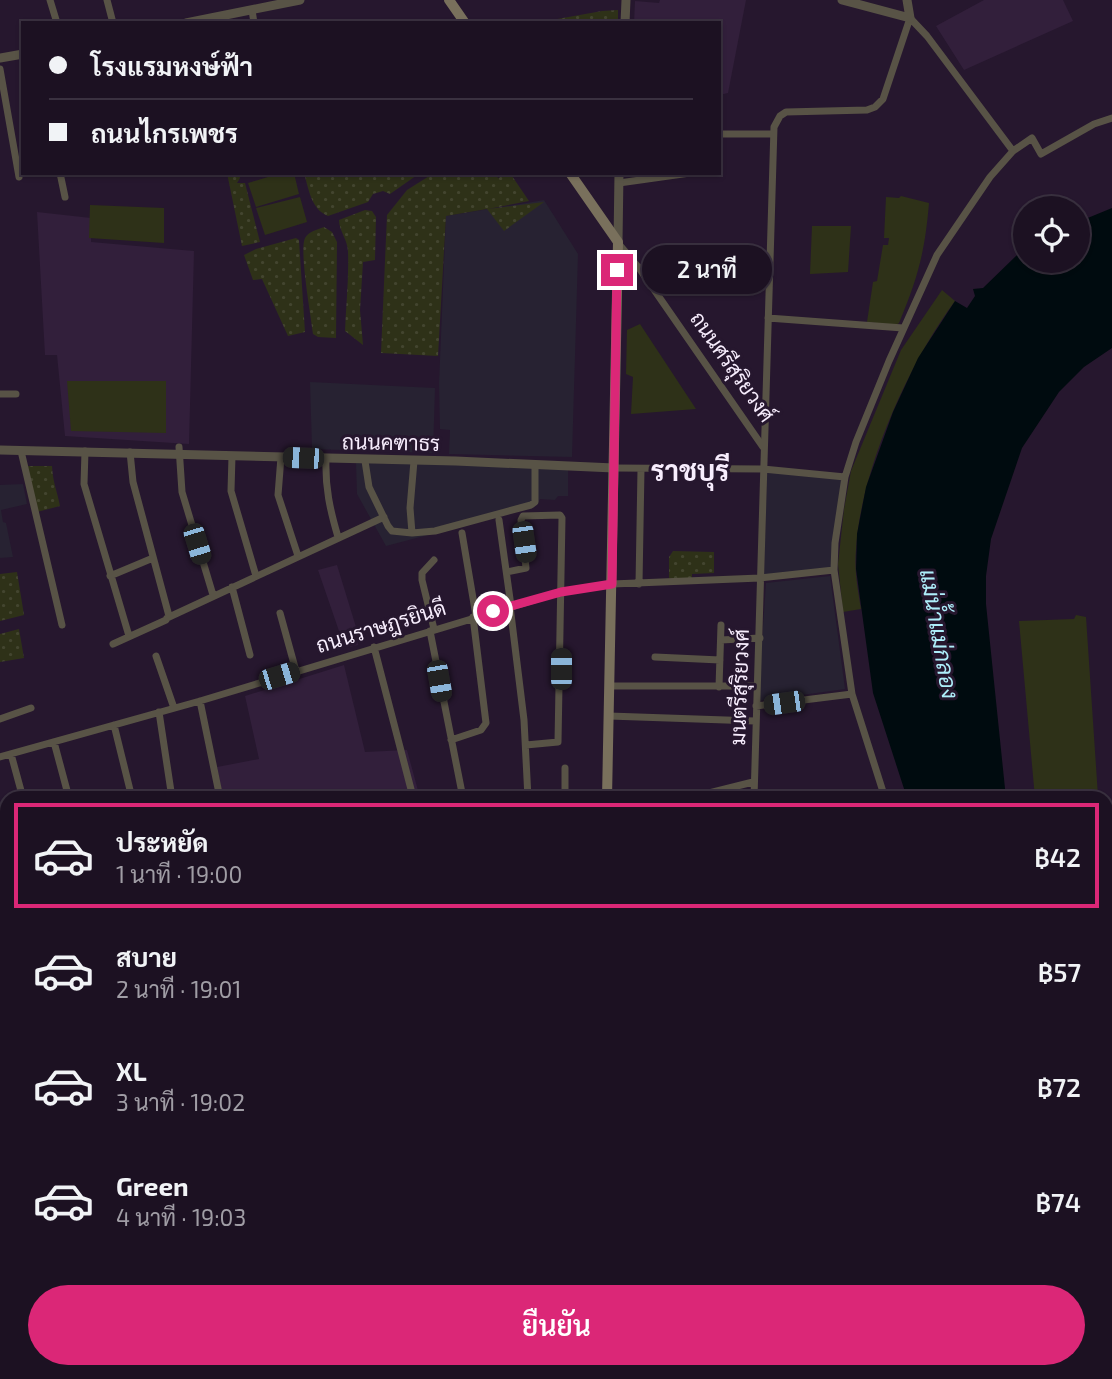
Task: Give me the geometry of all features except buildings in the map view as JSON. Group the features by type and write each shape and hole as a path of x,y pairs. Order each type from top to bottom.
{"main road":[{"path":"449,0 464,21"},
{"name":"ถนนศรีสุริยวงศ์","path":"570,175 618,242"},
{"path":"607,791 618,242"}],"street":[{"path":"50,0 56,21"},
{"path":"107,0 112,21"},
{"path":"196,21 252,10 272,3 300,0"},
{"path":"625,21 626,0"},
{"path":"842,0 910,18 927,36 1013,151"},
{"path":"721,134 772,134 780,116 786,113 867,110 875,107 883,99 902,46 910,18 906,0"},
{"path":"252,10 254,21"},
{"path":"0,58 21,54"},
{"path":"0,69 19,177"},
{"path":"884,791 852,694 834,570 845,477 856,442 903,328 937,255 990,177 1013,151 1032,138 1041,154 1094,124 1112,118"},
{"name":"มนตรีสุริยวงศ์","path":"754,791 760,638 772,134"},
{"path":"61,175 65,197"},
{"path":"618,242 619,178 662,175"},
{"name":"ถนนศรีสุริยวงศ์","path":"618,242 764,447"},
{"path":"639,268 768,255"},
{"path":"768,318 903,328"},
{"path":"0,394 16,394"},
{"name":"ถนนคฑาธร","path":"0,450 179,450 232,456 614,468"},
{"path":"179,450 182,492 213,595"},
{"path":"21,451 62,625"},
{"path":"85,451 84,484 129,636"},
{"path":"130,452 133,482 170,616 167,618"},
{"path":"232,456 231,491 256,576"},
{"path":"281,457 278,495 298,556"},
{"path":"326,459 326,494 338,537"},
{"path":"365,461 369,486 392,531 412,533 435,531 531,505 536,497 535,466"},
{"path":"412,533 410,509 414,461"},
{"path":"614,468 763,469 845,477"},
{"path":"639,584 641,469"},
{"path":"507,572 526,568 521,520 523,516 560,515 558,742 526,745"},
{"path":"113,644 384,517"},
{"path":"499,520 526,745 528,791"},
{"path":"451,740 481,730 486,723 475,616 462,533"},
{"path":"110,576 153,558"},
{"path":"433,560 422,573 422,580 462,791"},
{"name":"ถนนราษฎรยินดี","path":"0,758 561,592 612,584 760,578 834,570"},
{"path":"232,587 250,655"},
{"path":"280,612 296,671"},
{"path":"719,687 721,625"},
{"path":"721,640 760,638"},
{"path":"374,647 411,791"},
{"path":"156,656 174,708"},
{"path":"654,657 720,660"},
{"path":"609,686 756,686"},
{"path":"756,706 852,694"},
{"path":"200,701 219,791"},
{"path":"0,719 31,708"},
{"path":"159,712 171,791"},
{"path":"609,716 755,721"},
{"path":"114,724 130,791"},
{"path":"54,742 67,791"},
{"path":"11,754 21,791"},
{"path":"565,768 565,791"},
{"path":"717,791 753,782"}],"shaded area":[{"path":"660,0 746,0 728,93 721,95 721,21 634,21 635,1 659,3"},
{"path":"984,0 1063,0 1073,21 964,70 936,26"},
{"path":"544,200 578,254 572,457 449,454 450,430 440,429 439,384 446,216"},
{"path":"37,212 91,218 91,242 194,251 189,444 65,436 57,355 45,355"},
{"path":"310,382 435,388 433,453 312,449"},
{"path":"356,463 568,469 568,496 558,496 555,500 540,499 537,505 527,509 386,546 357,494"},
{"path":"767,472 842,479 831,568 764,575"},
{"path":"23,484 27,504 1,510 13,557 0,558 0,485"},
{"path":"337,565 356,627 358,645 350,647 347,630 339,631 318,570"},
{"path":"830,576 845,689 758,701 766,583"},
{"path":"344,665 365,752 407,750 418,791 222,791 217,767 259,759 245,696"}],"green space":[{"path":"618,10 618,21 546,21"},
{"path":"227,175 239,175 237,183 245,183 260,242 242,246"},
{"path":"274,175 294,175 299,194 256,207 248,183"},
{"path":"305,175 417,175 390,194 383,191 373,194 368,202 328,216 314,204"},
{"path":"431,175 496,175 498,178 511,175 529,201 488,209 544,202 504,231 487,209 446,216 438,356 381,353 387,215 407,190"},
{"path":"901,196 929,203 920,264 899,323 867,322 873,282 877,281 883,245 888,245 889,238 884,238 886,197"},
{"path":"300,197 307,222 265,235 256,208"},
{"path":"90,205 164,208 164,243 89,238"},
{"path":"365,210 372,211 376,217 375,260 363,262 360,310 363,345 345,331 348,252 339,220"},
{"path":"812,226 851,226 848,272 810,274"},
{"path":"324,227 332,232 337,242 336,338 313,334 304,269 305,238 311,232"},
{"path":"296,238 299,240 305,332 288,336 262,279 253,280 244,255"},
{"path":"942,290 955,301 937,327 904,387 889,420 867,487 859,519 856,557 861,609 843,612 838,564 851,471 901,350"},
{"path":"640,324 696,409 631,414 633,377 626,374 627,330"},
{"path":"67,381 166,381 166,433 71,431"},
{"path":"27,466 52,466 60,506 37,512"},
{"path":"673,551 714,552 714,573 692,574 692,579 669,578 669,557"},
{"path":"17,572 24,615 0,621 0,574"},
{"path":"1076,615 1086,617 1098,791 1034,791 1019,621 1074,619"},
{"path":"19,629 24,658 0,662 0,634"}],"water":[{"name":"แม่น้ำแม่กลอง","path":"1112,208 1112,348 1084,367 1059,392 1022,448 991,539 986,576 986,604 1005,791 905,791 873,693 856,569 857,534 866,487 893,412 918,358 955,301 967,308 975,296 973,289 983,288 1013,259 1013,273 1090,273 1090,217"}],"district":[{"name":"ราชบุรี","path":"690,471"}],"route":[{"path":"493,611 561,592 612,584 617,270"}]}
